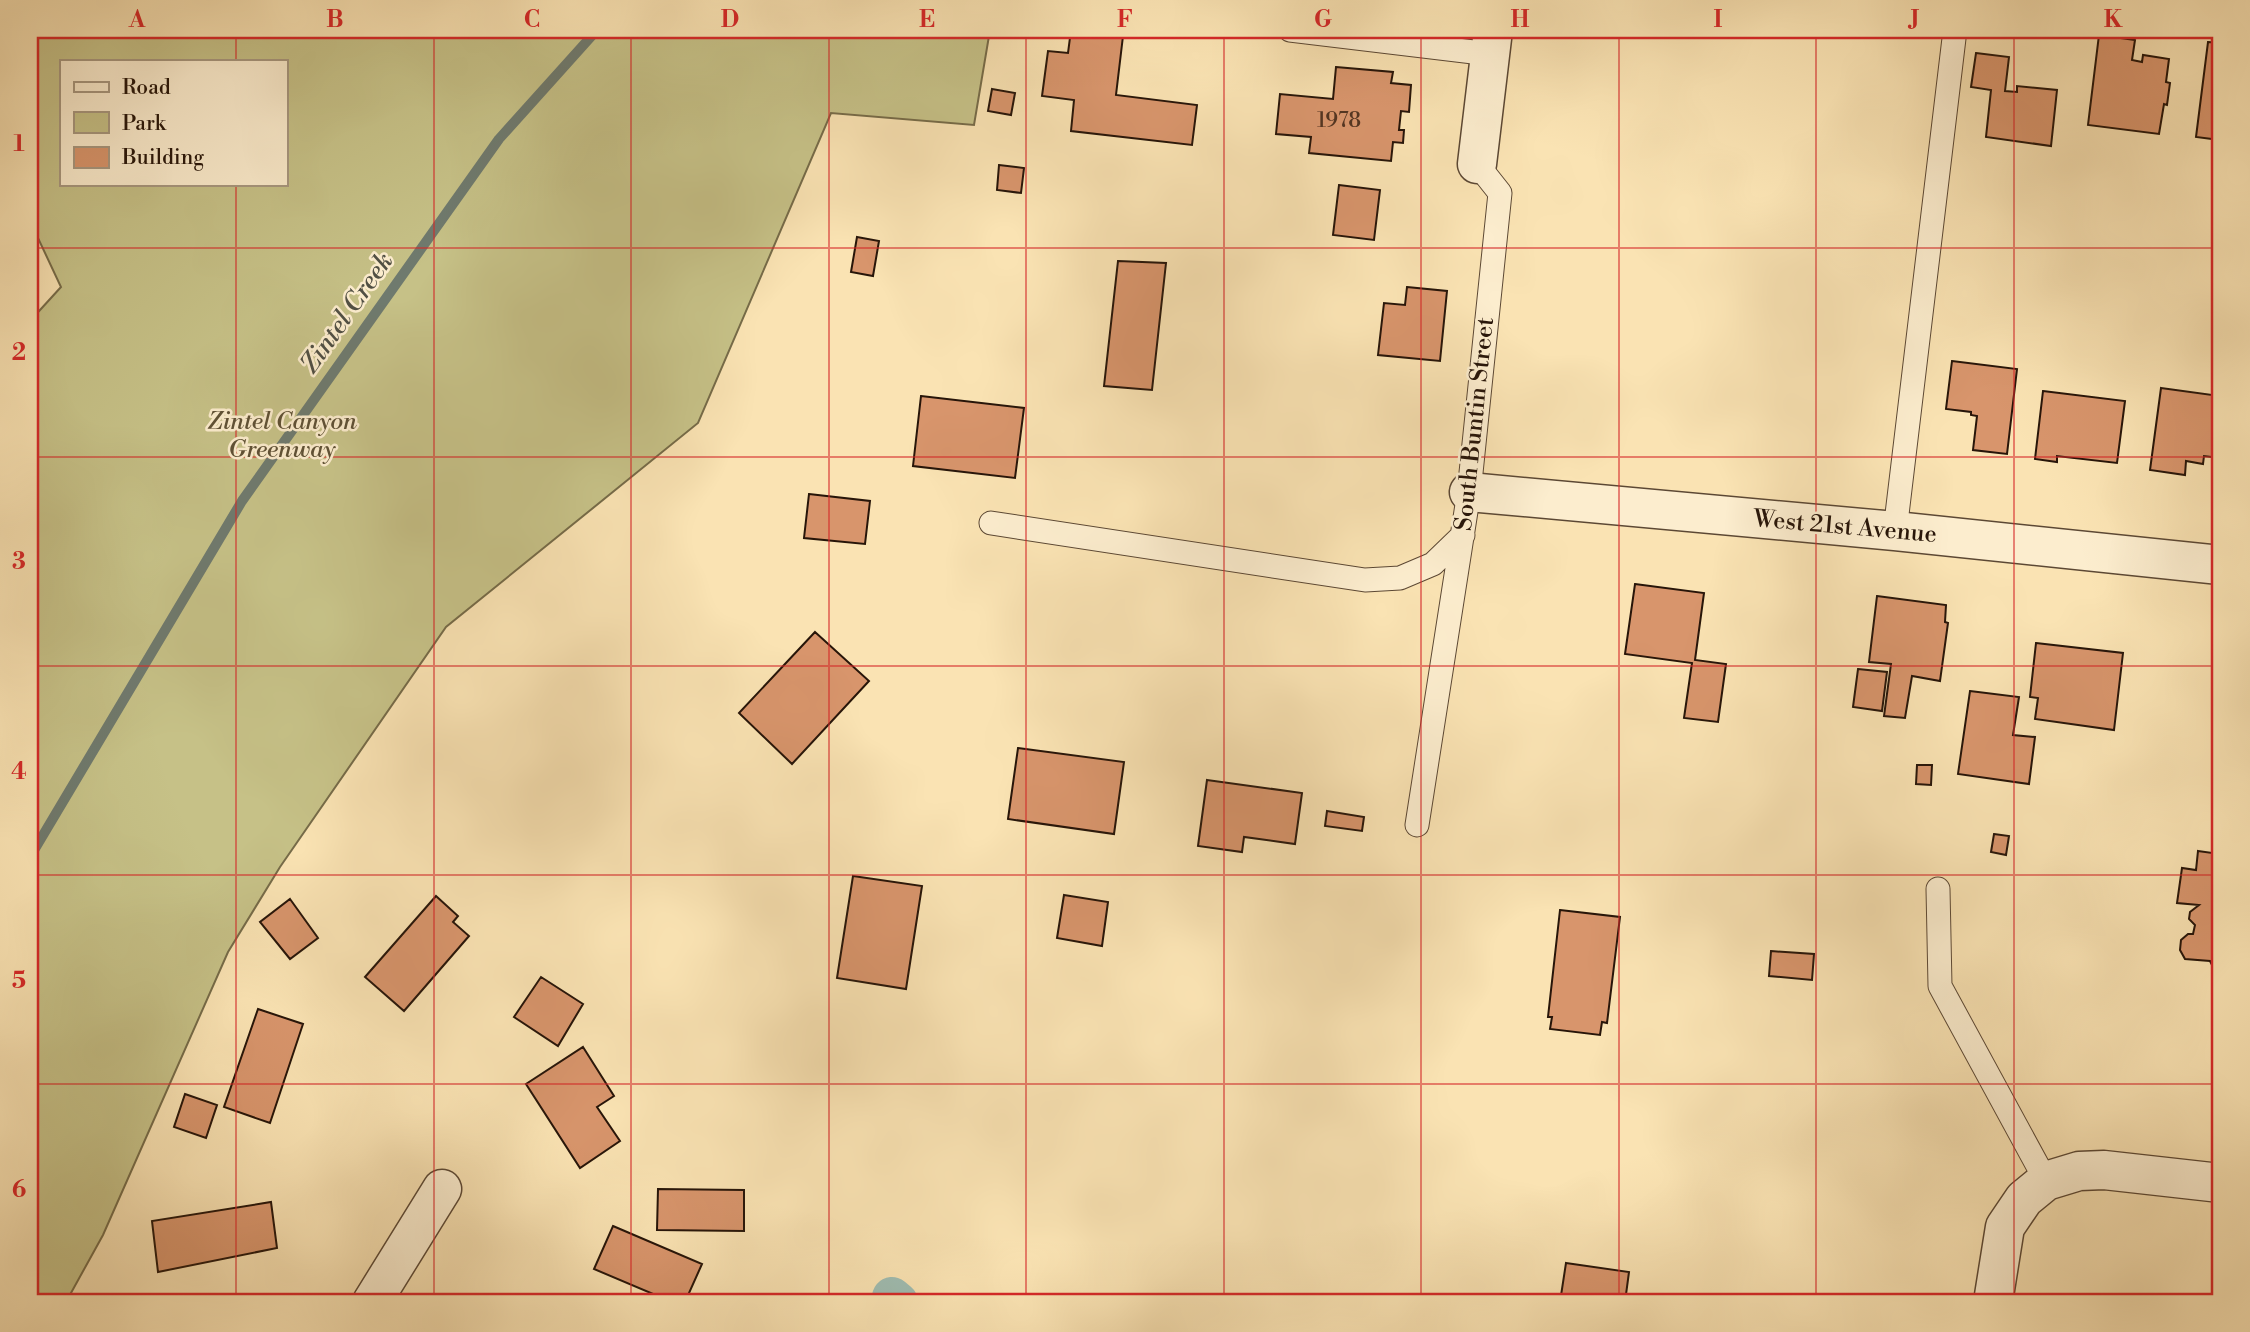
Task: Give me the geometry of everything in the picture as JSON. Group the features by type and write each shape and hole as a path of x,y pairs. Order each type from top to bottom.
{"street":[{"name":"South Buntin Street","path":"1477,164 1492,42"},
{"name":"West 21st Avenue","path":"1469,492 1895,531 2220,565"},
{"path":"1993,1302 2005,1227 2024,1199 2046,1181 2079,1171 2104,1170 2220,1183"},
{"path":"372,1302 442,1189"}],"lane":[{"path":"1290,30 1492,42"},
{"path":"1895,531 1955,30"},
{"name":"South Buntin Street","path":"1417,825 1469,492 1500,193 1477,164"},
{"path":"991,523 1366,580 1400,578 1433,564 1463,535"},
{"path":"1938,889 1940,986 2046,1181"}],"green space":[{"name":"Zintel Canyon Greenway","path":"30,30 990,30 974,125 831,113 698,423 446,627 280,867 228,952 103,1235 66,1302 30,1302 30,321 61,287 30,221"}],"building":[{"path":"1071,30 1123,36 1116,95 1197,105 1192,145 1071,131 1074,100 1042,96 1048,51 1068,53"},
{"path":"2099,35 2135,40 2132,60 2142,62 2143,55 2169,59 2166,82 2170,83 2159,134 2088,125"},
{"path":"2208,42 2220,43 2220,140 2196,137"},
{"path":"1976,53 2009,57 2005,91 2017,92 2017,86 2057,90 2051,146 1986,137 1991,90 1971,87"},
{"path":"1336,67 1393,72 1391,83 1411,85 1409,112 1401,111 1399,130 1404,130 1403,143 1393,142 1391,161 1309,153 1311,137 1276,134 1280,94 1333,99"},
{"path":"992,89 1015,93 1011,115 988,111"},
{"path":"999,165 1024,168 1021,193 997,190"},
{"path":"1339,185 1380,190 1374,240 1333,235"},
{"path":"857,237 879,241 873,276 851,272"},
{"path":"1118,261 1166,263 1152,390 1104,386"},
{"path":"1407,287 1447,291 1440,361 1378,355 1384,303 1405,305"},
{"path":"1952,361 2017,369 2007,454 1973,450 1977,416 1971,415 1971,412 1946,409"},
{"path":"2161,388 2220,396 2220,458 2204,456 2203,464 2186,461 2185,475 2150,470"},
{"path":"2043,391 2125,401 2117,463 2057,456 2057,462 2035,459"},
{"path":"921,396 1024,408 1015,478 913,466"},
{"path":"809,494 870,501 865,544 804,538"},
{"path":"1635,584 1704,593 1695,660 1726,664 1718,722 1684,718 1692,663 1625,654"},
{"path":"1877,596 1946,605 1945,622 1948,623 1940,681 1912,676 1905,718 1884,716 1891,664 1869,662"},
{"path":"815,632 869,681 792,764 739,713"},
{"path":"2036,643 2123,653 2114,730 2035,719 2038,698 2030,697"},
{"path":"1858,669 1887,672 1882,711 1853,707"},
{"path":"1970,691 2019,697 2013,735 2035,737 2029,784 1958,774"},
{"path":"1018,748 1124,762 1114,834 1008,819"},
{"path":"1917,765 1932,765 1931,785 1916,784"},
{"path":"1207,780 1302,793 1295,844 1244,837 1242,852 1198,846"},
{"path":"1327,811 1364,817 1362,831 1325,826"},
{"path":"1994,834 2009,836 2006,855 1991,852"},
{"path":"2198,851 2220,854 2220,966 2212,965 2210,961 2185,959 2180,950 2181,940 2188,934 2193,934 2195,925 2189,919 2190,912 2199,905 2177,903 2182,868 2196,870"},
{"path":"853,876 922,886 906,989 837,978"},
{"path":"1064,895 1108,902 1102,946 1057,938"},
{"path":"436,896 458,916 453,922 469,936 404,1011 365,977"},
{"path":"290,899 318,938 290,959 260,922"},
{"path":"1560,910 1620,917 1607,1023 1602,1022 1600,1035 1550,1029 1552,1017 1548,1017"},
{"path":"1771,951 1814,954 1812,980 1769,976"},
{"path":"541,977 583,1004 558,1046 514,1017"},
{"path":"258,1009 303,1024 270,1123 224,1107"},
{"path":"583,1047 614,1096 597,1107 620,1141 580,1168 526,1084"},
{"path":"185,1094 217,1105 206,1138 174,1127"},
{"path":"658,1189 744,1190 744,1231 657,1230"},
{"path":"271,1202 277,1248 158,1272 152,1221"},
{"path":"613,1226 702,1264 685,1302 672,1302 594,1269"},
{"path":"1566,1263 1629,1272 1625,1302 1560,1302"}],"waterway":[{"name":"Zintel Creek","path":"30,857 242,501 499,139 597,30"},
{"path":"892,1297 898,1302"}]}
